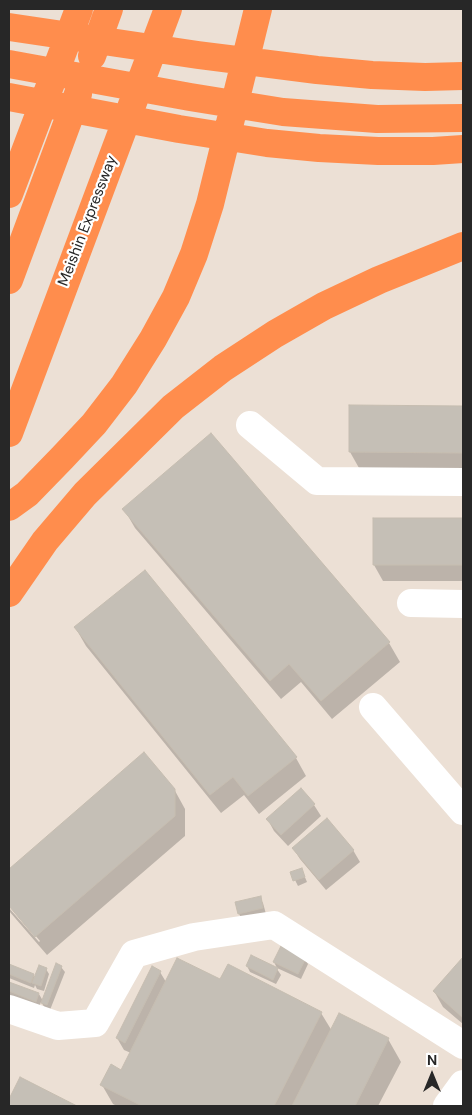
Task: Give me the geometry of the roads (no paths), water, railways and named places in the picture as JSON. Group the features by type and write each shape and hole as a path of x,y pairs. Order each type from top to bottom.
{"highway":[{"path":"9,194 79,9"},
{"path":"9,280 109,9"},
{"name":"Meishin Expressway","path":"9,433 168,9"},
{"path":"9,507 27,494 100,416 124,385 153,339 176,297 194,254 210,204 258,9"},
{"path":"12,27 198,55 317,70 425,77 463,76"},
{"path":"9,64 283,112 377,119 463,118"},
{"path":"9,97 179,129 267,143 378,151 463,149"},
{"path":"9,593 45,541 85,494 173,407 194,390 223,368 275,334 324,306 380,280 463,246"}],"street":[{"path":"250,425 317,481 463,482"},
{"path":"411,604 463,604"},
{"path":"372,707 463,811"},
{"path":"9,1009 58,1026 95,1023 134,954 194,937 274,925 463,1045"},
{"path":"446,1106 463,1084"}]}
